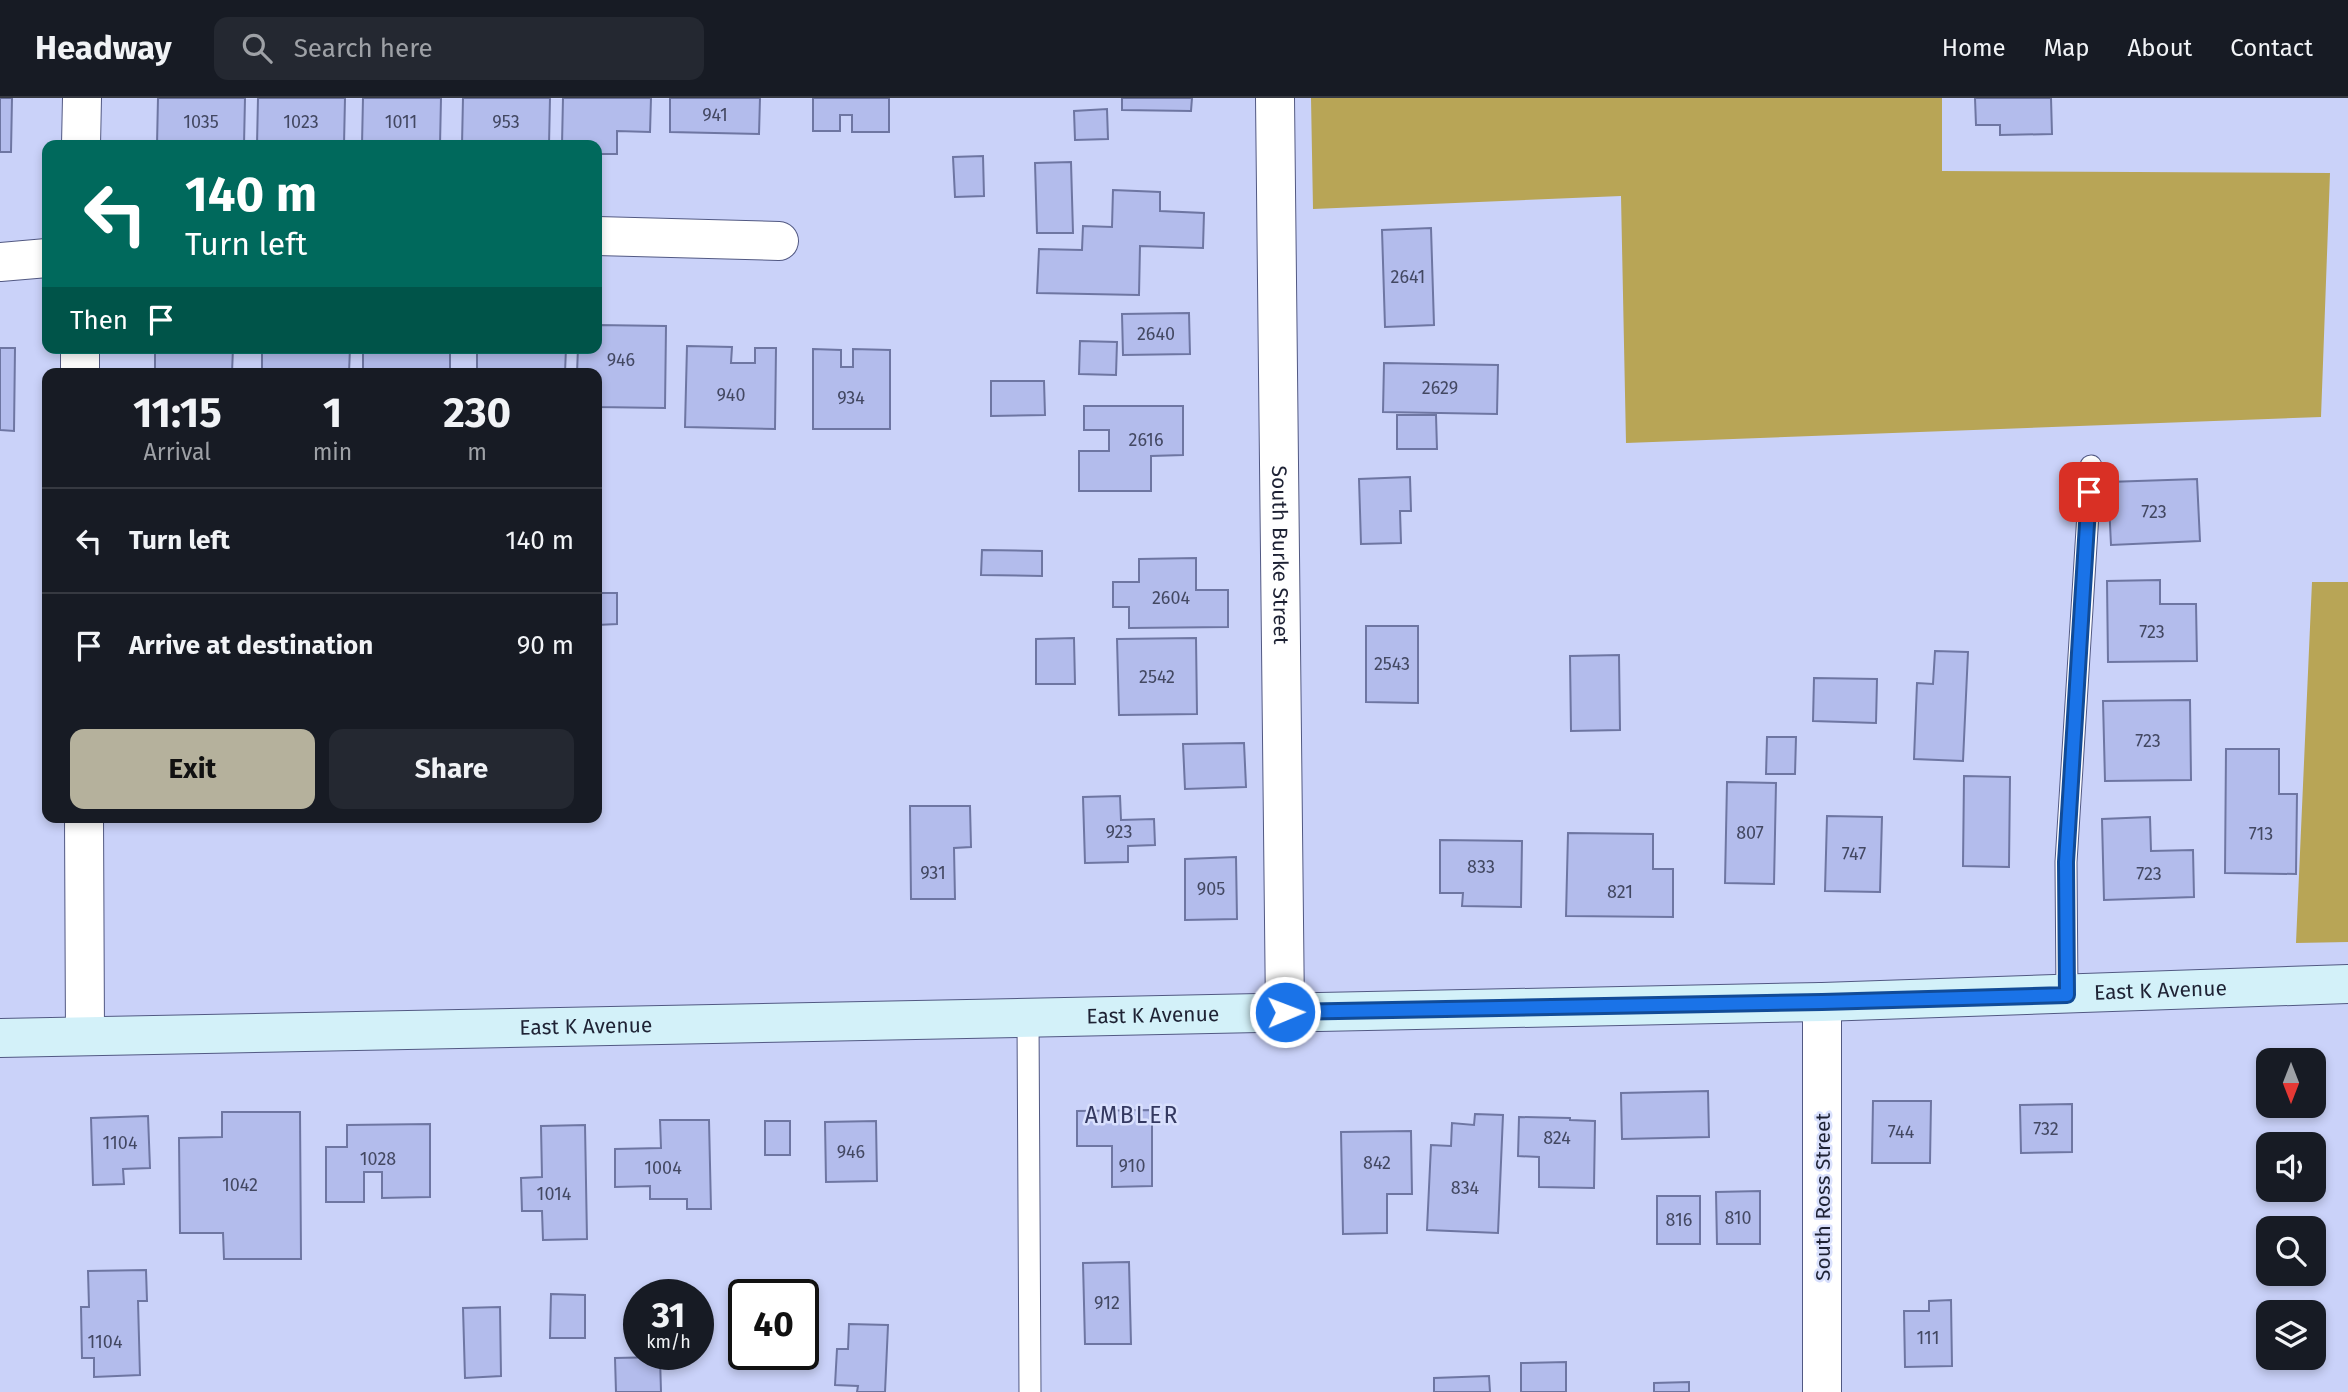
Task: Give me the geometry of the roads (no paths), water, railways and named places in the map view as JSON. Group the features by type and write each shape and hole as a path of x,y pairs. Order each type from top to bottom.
{"street":[{"path":"81,140 82,98"},
{"name":"South Burke Street","path":"1275,98 1285,1012"},
{"path":"602,236 779,241"},
{"path":"0,262 42,258"},
{"path":"84,823 85,1037"},
{"name":"East K Avenue","path":"0,1038 1822,1002 2348,984"},
{"name":"South Ross Street","path":"1822,1002 1822,1392"}],"lane":[{"path":"2067,995 2066,862 2091,466"},
{"path":"1028,1018 1030,1392"}],"district":[{"name":"AMBLER","path":"1132,1115"}]}
